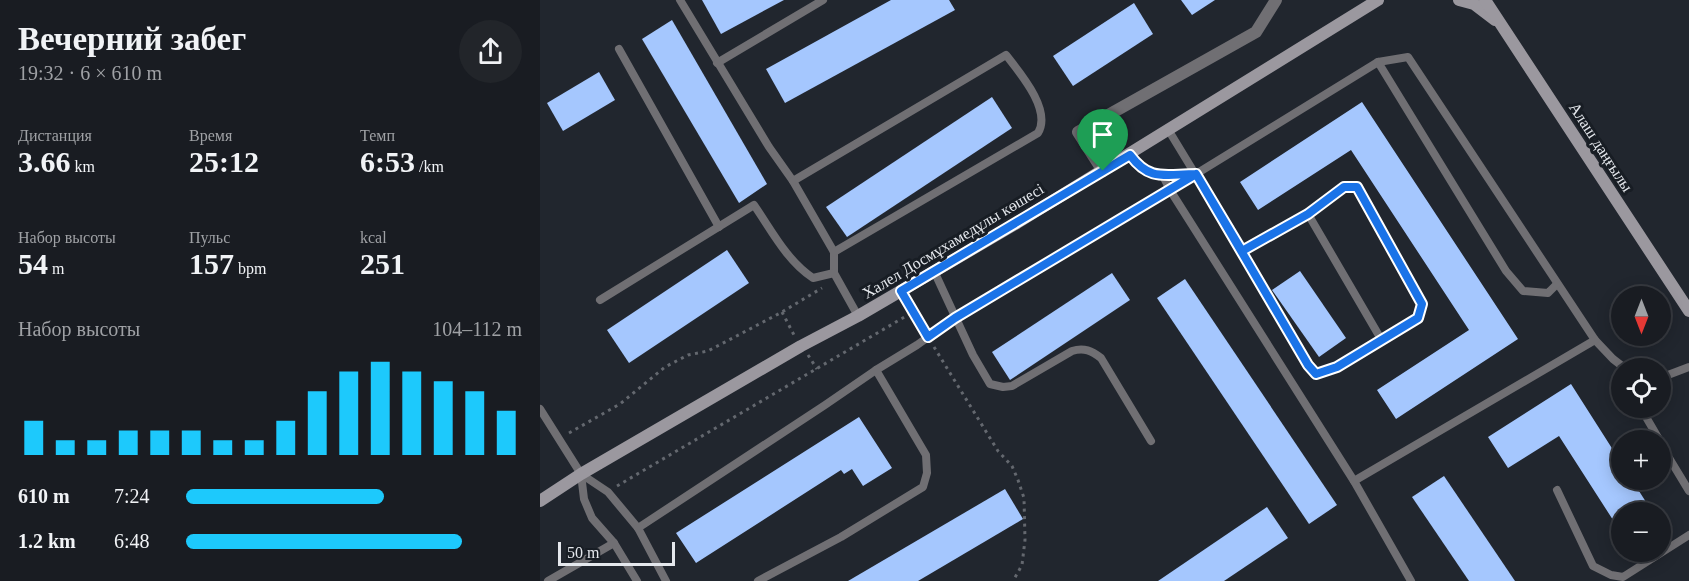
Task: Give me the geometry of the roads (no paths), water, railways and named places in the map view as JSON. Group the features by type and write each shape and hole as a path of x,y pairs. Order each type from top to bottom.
{"street":[{"path":"1103,171 1077,132 1256,32 1276,0"},
{"name":"Халел Досмұхамедұлы көшесі","path":"540,501 581,474 801,346 858,316 1130,155 1378,0"},
{"path":"1459,0 1474,4 1500,24"},
{"name":"Алаш даңғылы","path":"1485,0 1689,311"}],"lane":[{"path":"680,0 769,147 793,181 834,252 836,276 858,316"},
{"path":"717,63 823,0"},
{"path":"619,49 719,227"},
{"path":"793,181 1006,55 1034,96 1041,111 1041,128 1038,133 834,252"},
{"path":"638,528 955,318 1170,190 1378,62 1408,57 1557,284 1595,340 1612,358"},
{"path":"1378,62 1506,271 1523,291 1548,293 1557,284"},
{"path":"1169,131 1308,365 1316,374 1337,367 1418,318 1422,304 1357,187 1344,187 1308,214 1242,251"},
{"path":"1130,155 1140,168 1150,173 1163,176 1196,174"},
{"path":"1163,176 1354,481 1411,581"},
{"path":"600,300 754,205 789,257 801,270 813,278 836,276"},
{"path":"1308,214 1381,339"},
{"path":"934,271 973,355 990,384 1003,387 1012,386 1072,351 1092,350 1101,358 1151,441"},
{"path":"1354,481 1595,340"},
{"path":"1671,374 1689,367"},
{"path":"758,581 841,537 923,488 927,473 926,455 876,370"},
{"path":"540,409 581,474 584,499 592,518 614,543 637,581"},
{"path":"1671,461 1689,491"},
{"path":"581,474 608,492 638,528 666,581"},
{"path":"1557,490 1593,566 1611,575 1623,577 1689,535"},
{"path":"548,581 614,543"}]}
